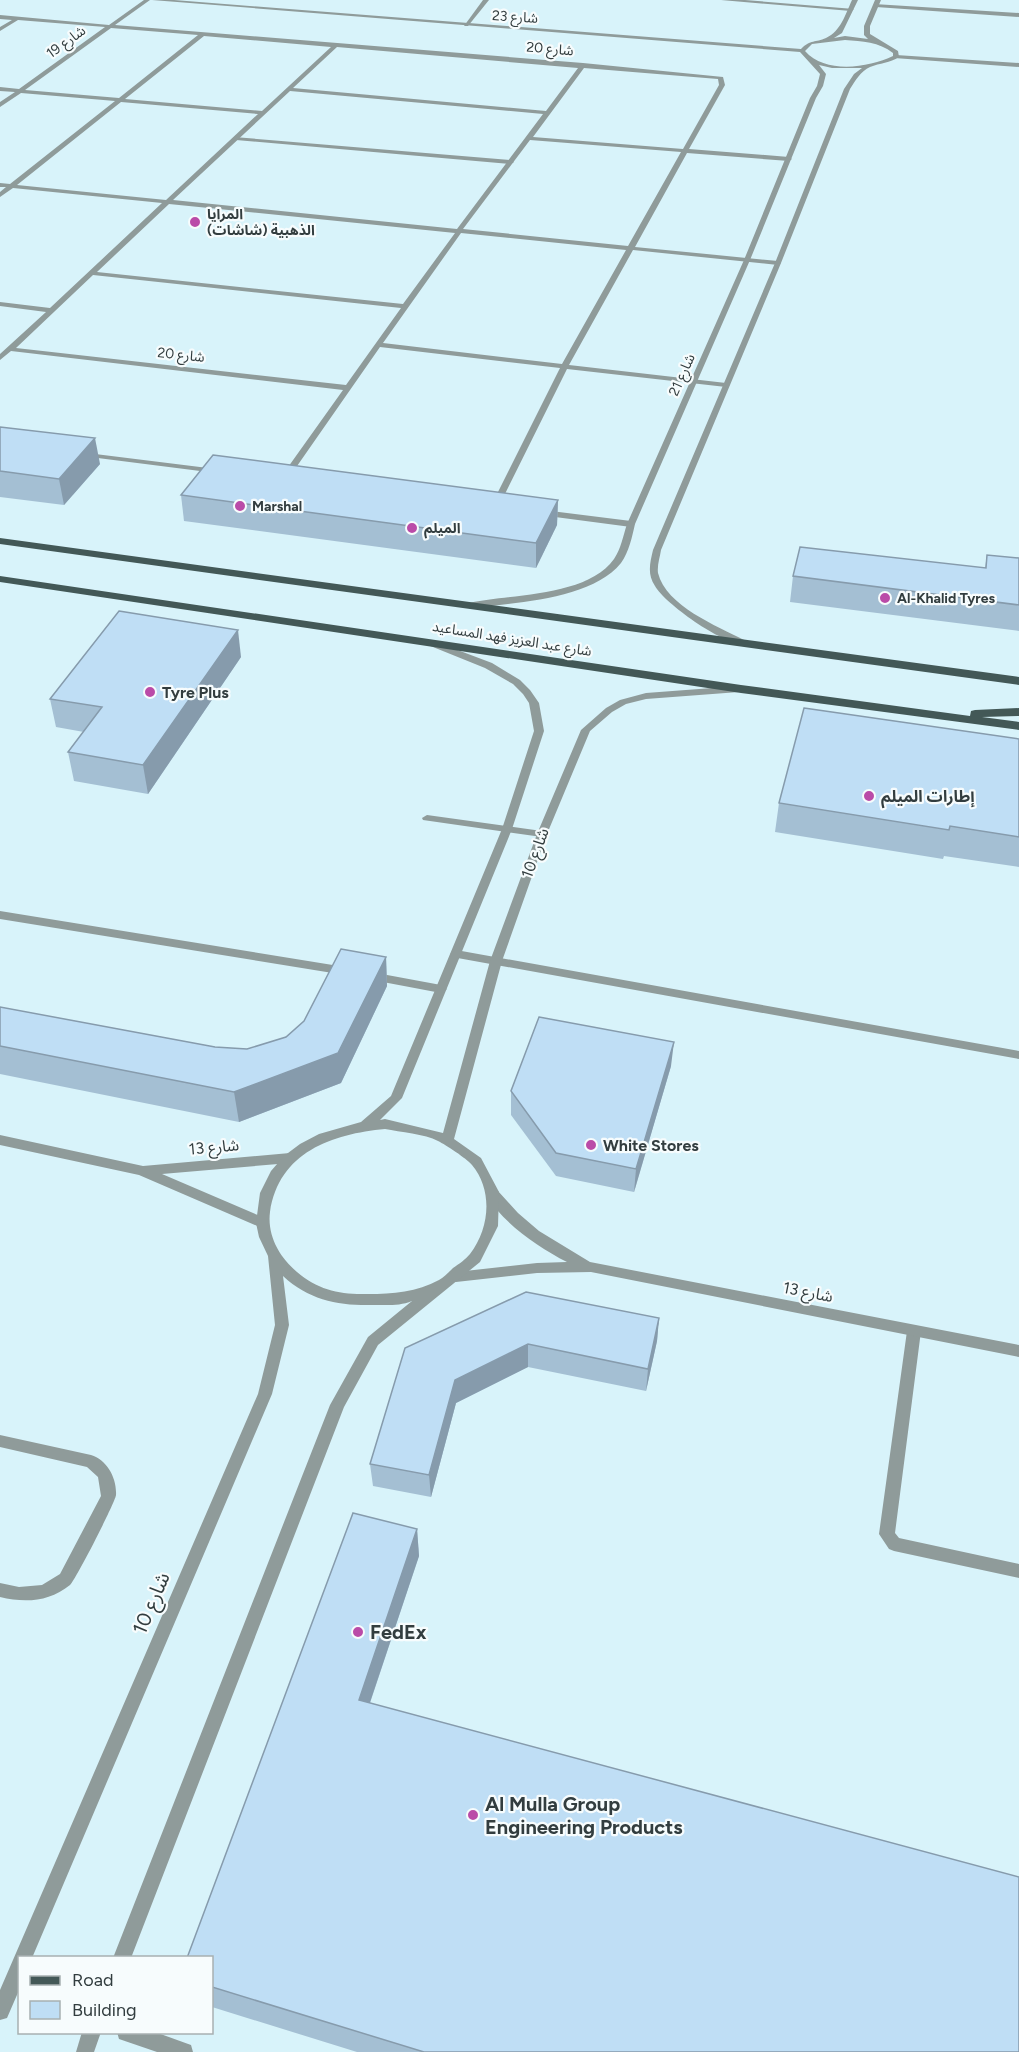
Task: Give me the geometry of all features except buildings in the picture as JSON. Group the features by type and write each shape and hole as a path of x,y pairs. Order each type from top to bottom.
{"main road":[{"name":"شارع عبد العزيز فهد المساعيد","path":"0,541 1019,681"},
{"name":"شارع عبد العزيز فهد المساعيد","path":"0,579 741,689 1019,726"},
{"path":"945,716 1019,712"}],"street":[{"name":"شارع 19","path":"0,105 147,0"},
{"name":"شارع 23","path":"155,0 802,51"},
{"path":"466,25 486,0"},
{"path":"724,0 850,9"},
{"path":"855,0 839,33 828,39 810,43 802,51 805,56 812,60 840,66 867,67 886,63 896,57 1019,65"},
{"path":"896,57 896,52 867,35 867,26 877,2 1019,15"},
{"name":"شارع 20","path":"0,17 720,78 722,85 565,365 495,507"},
{"path":"0,29 16,19"},
{"path":"0,195 203,34"},
{"path":"828,39 876,42"},
{"path":"0,358 336,45"},
{"name":"شارع 21","path":"472,605 553,594 604,574 624,551 631,524 747,260 824,74 812,60"},
{"name":"شارع 20","path":"284,480 459,231 583,65"},
{"path":"741,642 685,612 659,587 653,572 657,549 778,263 847,89 856,75 867,67"},
{"path":"0,89 262,113"},
{"path":"288,89 548,113"},
{"path":"236,138 511,162"},
{"path":"529,138 789,159"},
{"path":"0,185 778,263"},
{"path":"91,273 407,307"},
{"path":"0,304 51,310"},
{"path":"380,345 726,385"},
{"name":"شارع 20","path":"9,349 349,388"},
{"path":"71,453 224,472"},
{"path":"272,478 295,481"},
{"path":"483,505 506,508"},
{"path":"529,511 631,524"},
{"name":"شارع 10","path":"366,1125 396,1098 507,829 539,731 534,701 523,688 498,670 427,641"},
{"name":"شارع 10","path":"448,1139 496,961 542,834 586,730 622,702 646,696 741,689"},
{"path":"427,818 542,834"},
{"path":"0,915 336,975 441,988"},
{"path":"456,954 1019,1055"},
{"path":"123,1956 337,1405 373,1341 472,1263 489,1238 495,1215 494,1195 486,1174 478,1163 465,1150 448,1139 428,1130 409,1126 366,1125 324,1136 290,1158 267,1189 262,1223 266,1241 274,1257 289,1274 303,1284 324,1294 345,1300 371,1303 393,1302 416,1297 438,1288"},
{"name":"شارع 13","path":"0,1140 142,1171 262,1223"},
{"name":"شارع 13","path":"142,1171 290,1158"},
{"name":"شارع 13","path":"494,1195 519,1224 534,1236 551,1248 591,1267"},
{"name":"شارع 10","path":"24,1956 264,1394 282,1325 274,1257"},
{"name":"شارع 13","path":"456,1277 537,1268 591,1267 1019,1352"},
{"path":"914,1331 887,1534 894,1544 1019,1571"},
{"path":"0,1441 91,1461 105,1474 109,1496 66,1579 44,1592 19,1594 0,1590"},
{"path":"0,2011 18,1970"},
{"path":"85,2052 91,2034"},
{"path":"132,2034 184,2052"}],"place":[{"name":"المرايا الذهبية (شاشات)","path":"195,222"},
{"name":"Marshal","path":"240,506"},
{"name":"الميلم","path":"412,528"},
{"name":"Al-Khalid Tyres","path":"885,598"},
{"name":"Tyre Plus","path":"150,692"},
{"name":"إطارات الميلم","path":"869,796"},
{"name":"White Stores","path":"591,1145"},
{"name":"FedEx","path":"358,1632"},
{"name":"Al Mulla Group Engineering Products","path":"473,1815"}]}
